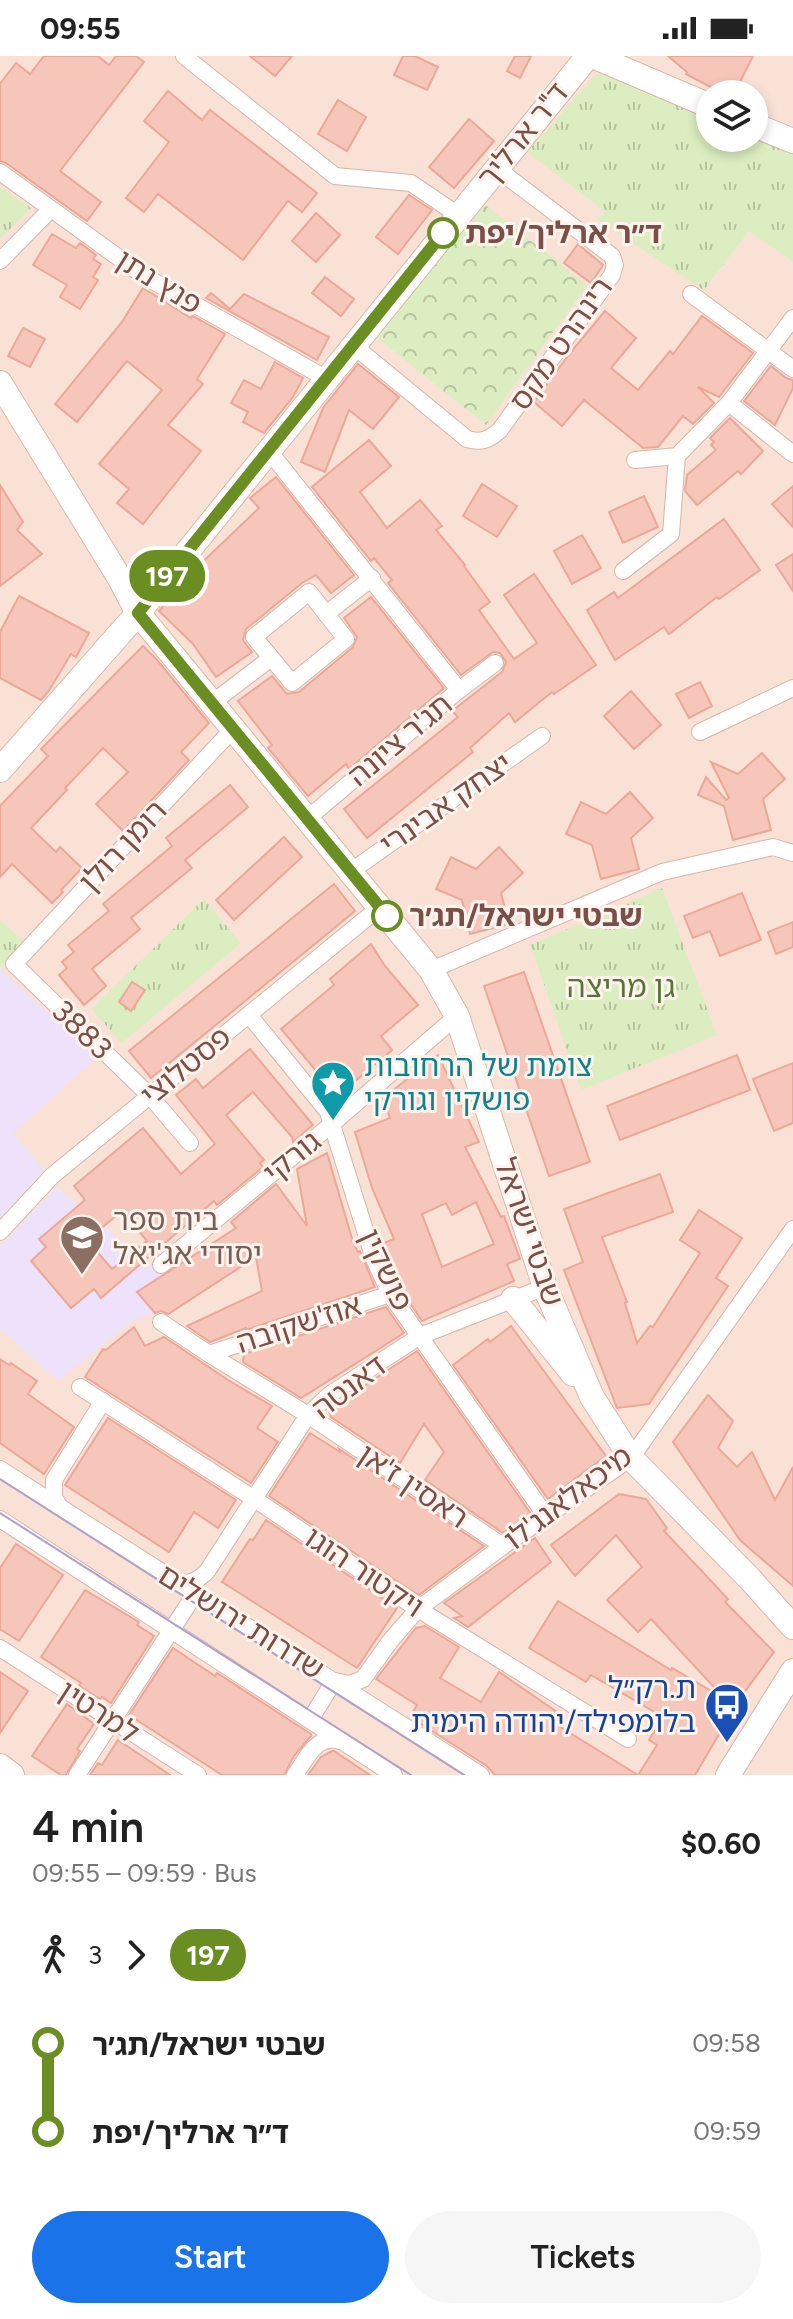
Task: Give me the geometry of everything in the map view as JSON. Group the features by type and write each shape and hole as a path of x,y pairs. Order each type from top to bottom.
{"street":[{"path":"184,56 335,176 411,183 458,215"},
{"path":"590,56 624,62 696,99"},
{"name":"ד\"ר ארליך","path":"0,770 138,613 496,168 590,56"},
{"path":"768,131 793,141"},
{"name":"רינהרט מקס","path":"354,346 467,439 477,442 489,439 500,430 612,275 615,265 612,256 496,168"},
{"name":"פנץ נתן","path":"0,172 144,276 327,379"},
{"path":"0,261 51,209"},
{"path":"691,294 793,369"},
{"path":"623,571 671,534 677,456 729,403 793,318"},
{"name":"שבטי ישראל","path":"0,383 138,613 431,970 457,1016 545,1287 592,1397 631,1458 785,1609 793,1627"},
{"path":"729,403 793,454"},
{"path":"269,451 459,690"},
{"path":"635,460 677,456"},
{"path":"119,577 140,584 164,580"},
{"path":"326,614 372,578"},
{"path":"309,592 346,639 292,683 271,658 254,637 309,592"},
{"path":"212,703 271,658"},
{"name":"תג'ר ציונה","path":"307,819 495,663"},
{"path":"700,732 793,688"},
{"name":"רומן רולן","path":"14,964 233,729"},
{"name":"יצחק אבינרי","path":"350,872 542,736"},
{"path":"431,970 662,872 773,847 793,853"},
{"name":"פסטלוצי","path":"0,1232 52,1176 380,907"},
{"name":"3883","path":"14,964 150,1096 190,1143"},
{"name":"פושקין","path":"249,1015 328,1112 374,1259 390,1294 546,1516"},
{"name":"גורקי","path":"161,1265 457,1016"},
{"name":"מיכאלאנג'לו","path":"334,1681 350,1684 363,1679 418,1609 631,1458 793,1229"},
{"name":"דאנטה","path":"177,1582 190,1583 202,1576 308,1415 329,1395 420,1336 545,1287"},
{"name":"אוז'שקובה","path":"209,1354 390,1294"},
{"path":"513,1299 592,1397"},
{"name":"ראסין ז'אן","path":"161,1322 308,1415 503,1546"},
{"name":"ויקטור הוגו","path":"80,1387 418,1609 628,1739"},
{"path":"63,1510 54,1498 54,1480 103,1401"},
{"name":"שדרות ירושלים","path":"2,1474 481,1775"},
{"name":"שדרות ירושלים","path":"0,1519 394,1775"},
{"path":"77,1775 195,1594"},
{"name":"למרטין","path":"0,1648 198,1775"},
{"path":"728,1775 793,1671"},
{"path":"310,1720 334,1681"},
{"path":"295,1775 321,1741 329,1738 341,1741"},
{"path":"0,1766 12,1775"}],"shaded area":[{"path":"0,56 793,56 793,1775 0,1775"},
{"name":"בית ספר יסודי אג'יאל","path":"0,969 97,1057 13,1133 44,1170 0,1217"},
{"name":"בית ספר יסודי אג'יאל","path":"57,1187 193,1300 132,1321 58,1381 0,1329 0,1246"}],"green space":[{"path":"601,69 696,113 696,152 768,152 768,144 793,154 793,262 749,231 704,290 597,220 604,211 527,152"},
{"path":"0,187 31,208 0,239"},
{"path":"483,203 587,285 486,425 377,338"},
{"name":"גן מריצה","path":"662,888 717,1035 581,1090 530,945"},
{"path":"204,899 241,943 122,1043 91,1009"},
{"path":"0,920 25,942 0,968"}],"building":[{"path":"44,56 98,56 109,65 116,56 136,56 144,62 60,171 101,202 87,221 0,161 0,84 16,63 30,74"},
{"path":"250,56 292,56 275,76"},
{"path":"403,56 415,56 438,67 427,90 394,75"},
{"path":"515,56 531,56 520,78 507,71"},
{"path":"668,56 753,56 741,80 697,80"},
{"path":"168,91 202,120 210,110 317,193 302,212 288,201 243,260 158,194 144,212 126,198 169,142 144,121"},
{"path":"338,100 366,117 347,151 318,134"},
{"path":"469,119 494,141 454,188 429,167"},
{"path":"409,195 432,210 398,254 376,237"},
{"path":"316,213 340,235 316,262 292,241"},
{"path":"52,234 76,248 80,243 96,255 93,259 101,264 93,277 98,280 80,309 60,297 67,285 33,265"},
{"path":"578,244 603,265 591,283 564,263"},
{"path":"325,277 354,299 341,316 312,293"},
{"path":"143,288 191,318 193,316 225,334 197,379 203,384 168,425 201,451 143,524 117,503 129,489 99,464 162,390 127,361 77,422 55,404 122,322"},
{"path":"211,293 230,309 244,294 329,337 317,360 206,298"},
{"path":"605,311 636,338 611,368 638,390 670,351 673,354 702,316 753,353 719,397 698,387 714,403 693,424 683,416 658,447 643,448 584,400 562,426 534,402"},
{"path":"23,328 45,339 30,367 8,356"},
{"path":"275,362 303,378 293,397 264,433 243,422 248,412 231,403 244,380 261,389"},
{"path":"358,364 399,397 373,429 349,410 325,472 301,462 323,408"},
{"path":"771,366 793,380 793,388 775,425 744,401"},
{"path":"730,418 763,451 741,474 738,471 697,505 685,491 687,475 716,450 710,438"},
{"path":"369,440 391,466 360,492 387,528 420,500 442,526 436,530 490,602 479,610 514,659 537,643 504,595 534,574 596,665 554,694 552,692 515,722 509,713 470,748 473,752 367,838 344,809 458,717 452,711 502,672 506,662 500,653 493,652 461,675 388,583 392,580 374,558 371,561 312,487"},
{"path":"276,477 354,575 331,593 316,575 302,583 246,629 243,640 252,652 216,677 193,644 159,611 191,573 259,508 250,498"},
{"path":"482,484 517,506 497,537 463,516"},
{"path":"0,485 23,522 17,530 42,554 0,586"},
{"path":"793,486 793,527 772,504"},
{"path":"644,496 658,527 623,543 609,512"},
{"path":"724,519 760,570 719,599 717,597 669,634 664,627 615,660 587,610 614,592 618,598"},
{"path":"582,535 601,568 572,584 554,551"},
{"path":"793,554 793,591 776,565"},
{"path":"19,596 89,633 76,657 71,654 41,700 0,678 0,632"},
{"path":"371,597 444,688 349,769 346,764 308,796 268,748 272,745 238,701 272,676 287,694 299,692 353,647 357,637 344,618"},
{"path":"143,646 209,723 181,752 189,760 123,831 96,804 128,772 103,748 65,788 67,790 31,828 56,852 60,847 82,868 52,903 12,864 0,877 0,806 48,756 41,749"},
{"path":"700,682 712,706 689,718 676,694"},
{"path":"631,691 661,725 634,749 604,716"},
{"path":"762,753 785,779 763,799 771,830 733,840 724,806 698,795 706,777 726,800 729,798 711,762 738,774"},
{"path":"230,785 248,807 185,860 192,868 131,918 140,929 92,969 106,986 84,1005 59,975 67,968 62,962 74,952 68,945 109,911 103,904 172,846 166,838"},
{"path":"630,792 653,818 631,838 639,869 601,879 592,845 566,834 581,802 606,814"},
{"path":"284,837 302,857 234,920 216,900"},
{"path":"499,847 523,873 501,893 509,924 470,934 462,900 436,889 451,857 476,869"},
{"path":"334,884 355,911 151,1078 129,1051"},
{"path":"742,893 761,940 720,956 710,931 693,938 684,916"},
{"path":"793,922 793,947 776,954 768,932"},
{"path":"371,944 418,1005 381,1036 392,1050 337,1096 281,1029 334,985 330,979"},
{"path":"524,972 590,1162 549,1176 484,986"},
{"path":"132,982 145,990 131,1011 119,1002"},
{"path":"250,1049 313,1125 293,1142 253,1092 226,1115 264,1160 260,1163 263,1167 217,1205 214,1201 101,1298 94,1289 71,1308 31,1261 46,1247 39,1239 85,1200 74,1186 143,1128 181,1174 215,1144 176,1095 196,1079 203,1088","holes":["122,1211 147,1241 112,1269 87,1240"]},
{"path":"438,1055 479,1142 465,1147 501,1217 504,1216 520,1259 507,1264 514,1281 422,1321 400,1288 384,1255 381,1244 394,1239 372,1188 355,1132 390,1118 383,1098","holes":["476,1202 494,1244 442,1267 422,1214 446,1203 452,1215"]},
{"path":"737,1055 750,1090 620,1140 607,1106"},
{"path":"793,1063 793,1123 774,1131 753,1079"},
{"path":"327,1153 353,1242 375,1287 210,1342 187,1326 262,1291 256,1257 168,1314 161,1311 155,1313 137,1292 236,1228 231,1222 276,1184 307,1226 297,1169"},
{"path":"660,1174 673,1212 602,1237 627,1302 637,1343 650,1326 653,1327 700,1253 680,1240 699,1210 742,1238 716,1278 728,1286 649,1404 617,1408 564,1270 583,1262 564,1209"},
{"path":"386,1307 404,1333 301,1398 243,1362 244,1354"},
{"path":"511,1326 606,1456 548,1499 453,1365"},
{"path":"134,1327 145,1346 164,1337 272,1406 257,1428 278,1442 251,1483 85,1377 103,1349 106,1350"},
{"path":"417,1351 531,1514 503,1533 425,1480 444,1452 424,1424 400,1463 331,1417 329,1410 336,1404"},
{"path":"0,1359 37,1381 28,1394 74,1427 44,1474 0,1443"},
{"path":"708,1395 733,1421 718,1448 737,1467 752,1452 775,1500 793,1467 793,1586 740,1540 673,1442"},
{"path":"108,1418 236,1500 218,1528 194,1512 169,1552 65,1485"},
{"path":"310,1433 484,1546 419,1595 410,1590 269,1496"},
{"path":"619,1494 646,1499 667,1528 664,1531 728,1599 725,1602 774,1652 729,1713 695,1775 638,1775 657,1745 649,1740 663,1717 591,1675 586,1682 529,1648 558,1601 725,1699 651,1619 638,1632 607,1600 642,1567 616,1535 575,1576 551,1545"},
{"path":"266,1520 397,1608 357,1668 222,1582"},
{"path":"535,1538 551,1562 468,1627 454,1618 462,1616 444,1603"},
{"path":"16,1544 63,1575 19,1641 0,1629 0,1568"},
{"path":"85,1590 139,1622 137,1625 154,1636 111,1703 79,1686 81,1683 41,1657"},
{"path":"425,1626 459,1647 440,1678 481,1702 499,1672 560,1714 554,1723 638,1775 495,1775 487,1766 410,1717 417,1705 376,1679 416,1628"},
{"path":"173,1648 311,1734 284,1775 222,1775 129,1715"},
{"path":"0,1672 28,1691 0,1733"},
{"path":"67,1704 94,1724 77,1749 80,1751 66,1775 61,1775 32,1756"},
{"path":"118,1740 170,1775 90,1775 98,1763 102,1765"},
{"path":"332,1751 370,1775 308,1775 321,1757"}],"tram line":[{"path":"0,1479 464,1775"},
{"path":"0,1513 411,1775"}],"bus line":[{"name":"197","path":"387,916 138,613 443,233"}],"place":[{"name":"ד״ר ארליך/יפת","path":"443,233"},
{"name":"שבטי ישראל/תג׳ר","path":"387,916"},
{"name":"צומת של הרחובות פושקין וגורקי","path":"333,1122"},
{"name":"בית ספר יסודי אג'יאל","path":"82,1276"},
{"name":"ת.רק״ל בלומפילד/יהודה הימית","path":"727,1744"}]}
